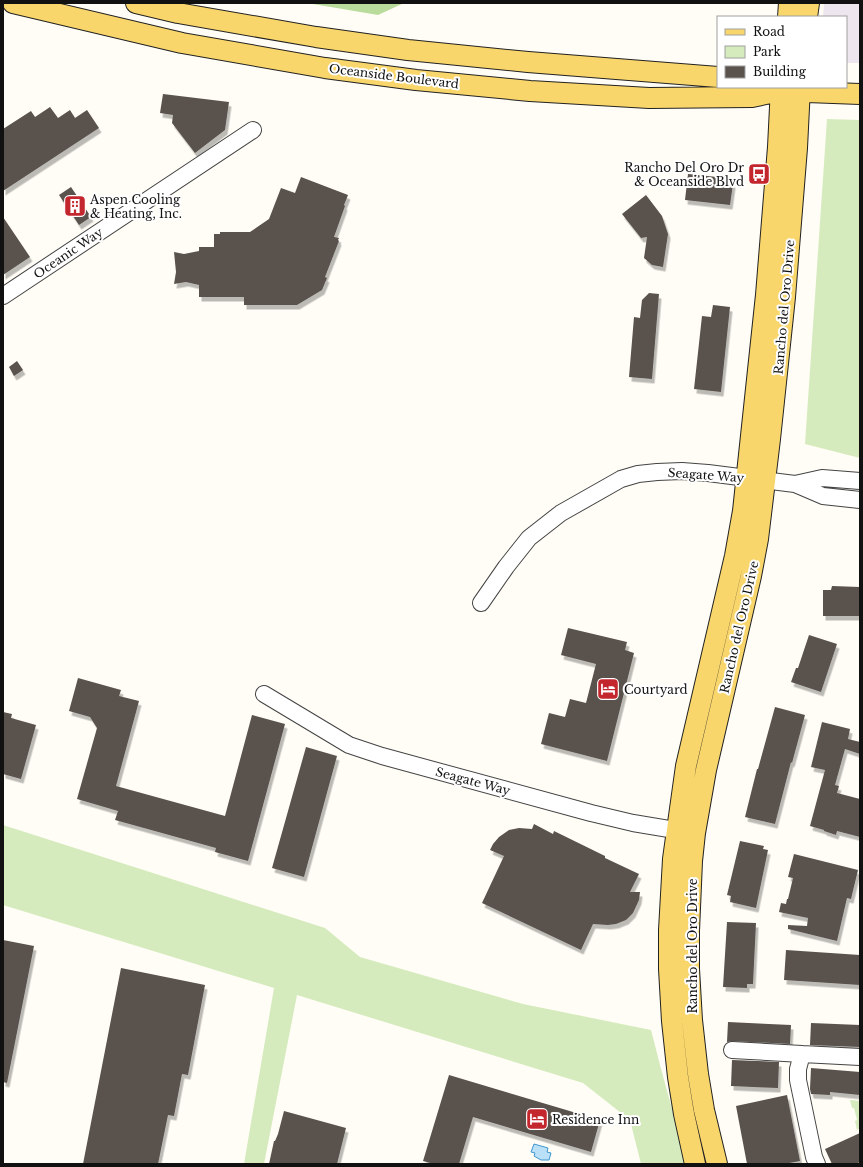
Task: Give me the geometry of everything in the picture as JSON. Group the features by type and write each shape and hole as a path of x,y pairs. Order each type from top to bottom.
{"main road":[{"name":"Oceanside Boulevard","path":"13,3 182,43 325,68 416,80 530,91 649,98 752,97 786,89 860,94"},
{"path":"136,3 178,13 316,37 408,50 536,63 717,77"},
{"path":"788,16 789,3"},
{"path":"807,16 809,3"},
{"name":"Rancho del Oro Drive","path":"717,1164 704,1110 692,1020 689,969 689,931 692,861 686,832 686,766 735,556 742,511 766,295 778,147 786,89"},
{"name":"Rancho del Oro Drive","path":"696,1164 684,1114 678,1077 672,1021 669,969 669,930 673,860 686,832 706,770 751,576 758,539 786,297 797,148 786,89"}],"street":[{"name":"Oceanic Way","path":"3,296 253,130"},
{"name":"Seagate Way","path":"481,603 506,567 529,538 561,513 621,479 651,472 682,471 795,484"},
{"path":"795,484 822,478 860,482"},
{"path":"795,484 824,496 860,500"},
{"name":"Seagate Way","path":"264,694 350,745 382,756 591,813 633,823 686,832"},
{"path":"732,1050 860,1057"},
{"path":"802,1054 798,1069 798,1080 814,1157 817,1164"}],"shaded area":[{"path":"824,3 860,3 860,63 847,63 847,16 823,16"}],"green space":[{"path":"307,3 404,3 378,15"},
{"path":"827,119 860,120 860,458 805,444"},
{"path":"3,825 325,928 360,957 523,1004 651,1030 687,1164 641,1164 630,1120 583,1083 297,995 264,1164 244,1164 274,988 3,905"},
{"path":"850,1100 860,1101 860,1128 857,1130 855,1121 857,1120"}],"water":[{"path":"534,1144 548,1148 547,1152 551,1153 549,1160 541,1160 534,1156 535,1153 531,1152"}],"building":[{"path":"163,94 229,102 225,130 195,153 172,123 173,115 160,113"},
{"path":"50,107 58,118 70,110 75,118 87,110 99,128 3,191 3,129 31,111 35,117"},
{"path":"688,174 727,178 733,184 730,205 685,200"},
{"path":"301,177 348,195 334,237 339,238 339,241 325,277 327,278 322,290 297,305 244,305 244,297 199,297 199,285 186,282 174,284 176,272 174,252 184,254 199,251 199,247 214,247 214,234 220,234 220,232 250,232 269,219 281,188 295,193"},
{"name":"Aspen Cooling & Heating, Inc.","path":"71,187 91,217 79,225 59,195"},
{"path":"646,195 662,216 668,234 663,267 652,265 644,258 647,237 641,238 622,214"},
{"path":"3,217 30,257 3,275"},
{"path":"649,293 659,294 652,379 629,377 634,317 640,318 642,300"},
{"path":"713,305 730,307 721,392 694,389 702,316 711,317"},
{"path":"17,361 23,370 14,376 9,367"},
{"path":"832,586 860,587 860,616 823,616 823,590 831,590"},
{"name":"Courtyard","path":"568,628 627,642 625,650 634,653 607,761 541,744 549,713 565,717 570,699 586,703 596,664 561,655"},
{"path":"809,635 837,644 821,692 791,682 796,668 798,668"},
{"path":"78,678 121,690 119,696 139,701 116,786 225,816 252,715 285,724 248,861 215,852 216,848 115,820 118,811 77,799 97,728 90,717 69,711"},
{"path":"775,707 805,715 775,824 745,817"},
{"path":"3,712 12,714 11,718 36,725 21,779 3,774"},
{"path":"822,722 850,729 848,739 860,742 860,754 845,749 835,785 839,786 837,793 860,799 860,837 837,831 836,835 810,826 825,770 811,767"},
{"path":"306,747 337,756 304,877 272,868"},
{"path":"534,824 553,834 554,831 639,874 630,892 640,892 639,900 633,913 626,920 616,924 593,924 581,950 482,903 504,856 490,850 493,844 499,837 509,830 519,828 532,829"},
{"path":"740,841 764,846 763,849 768,850 756,908 730,902 731,896 727,895"},
{"path":"794,854 858,870 851,899 847,898 837,941 788,929 788,925 807,926 808,918 779,912 781,903 786,904 788,899 793,878 788,877"},
{"path":"727,922 756,923 753,984 747,984 747,988 723,987"},
{"path":"3,940 34,946 7,1083 3,1082"},
{"path":"786,950 860,955 860,985 784,980"},
{"path":"121,968 205,985 188,1075 182,1074 174,1116 168,1115 158,1164 83,1164"},
{"path":"728,1022 791,1025 790,1044 727,1042"},
{"path":"811,1023 860,1025 860,1047 810,1045"},
{"path":"732,1060 779,1062 778,1088 731,1086"},
{"path":"811,1068 860,1072 860,1095 830,1092 830,1095 811,1094"},
{"name":"Residence Inn","path":"449,1075 600,1120 591,1152 473,1117 459,1164 434,1164 423,1161"},
{"path":"787,1095 800,1161 784,1164 747,1164 736,1106"},
{"path":"284,1111 346,1128 337,1164 269,1164 274,1141 278,1134"},
{"path":"860,1133 860,1162 855,1164 832,1164 825,1149"}],"place":[{"name":"Rancho Del Oro Dr & Oceanside Blvd","path":"759,174"},
{"name":"Aspen Cooling & Heating, Inc.","path":"75,206"},
{"name":"Courtyard","path":"608,689"},
{"name":"Residence Inn","path":"537,1119"}]}
